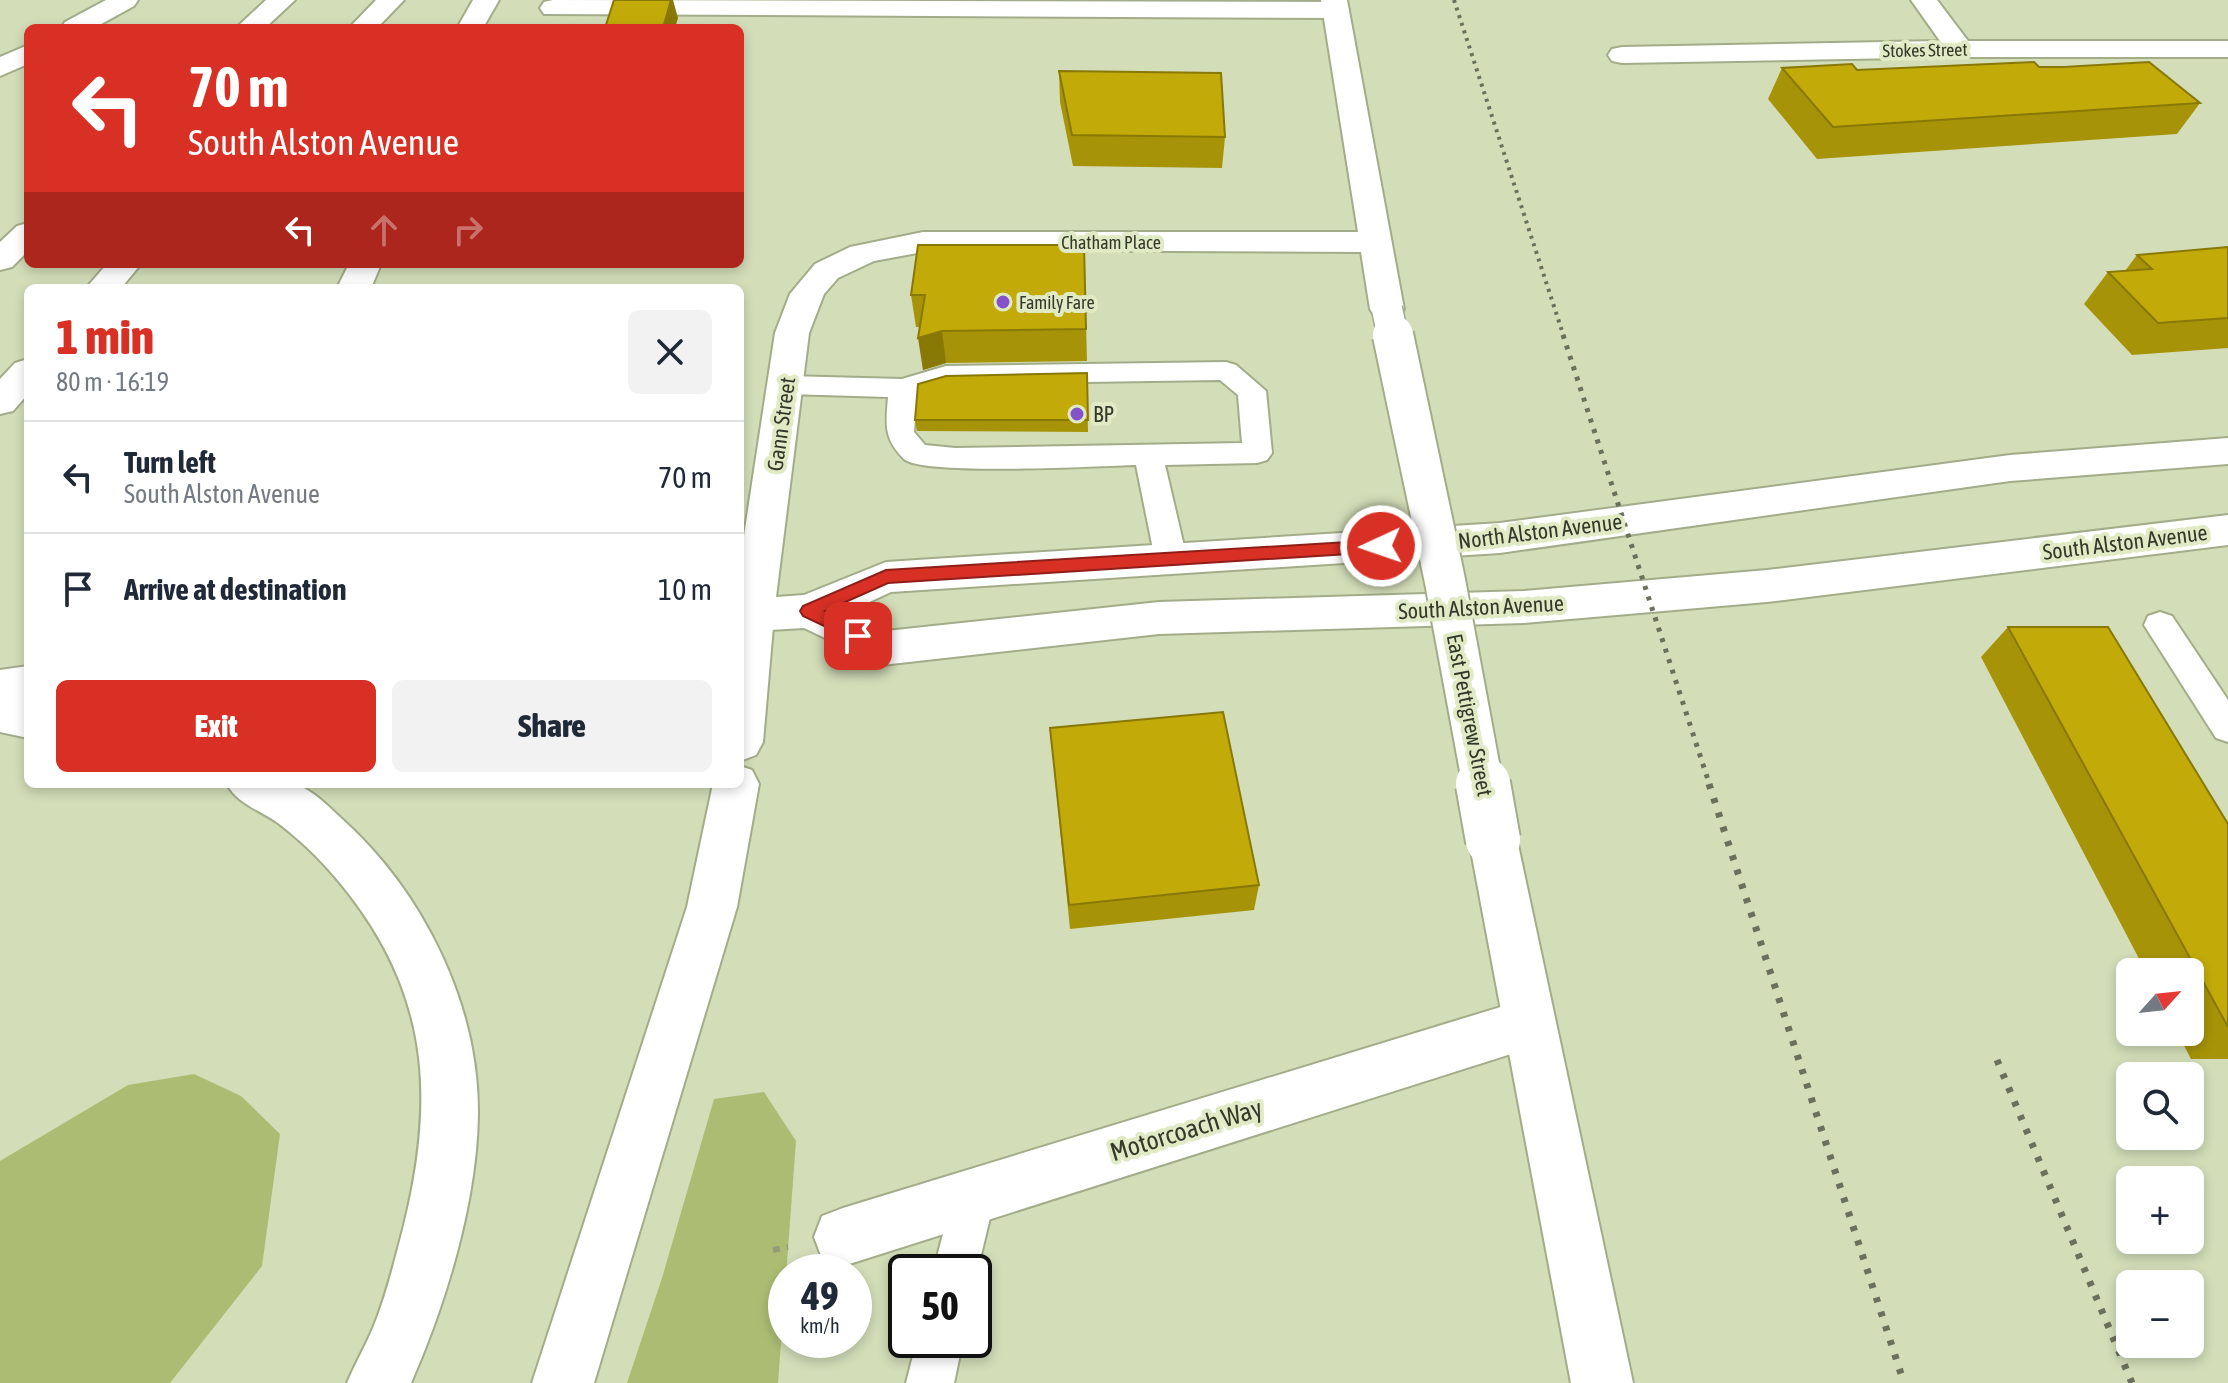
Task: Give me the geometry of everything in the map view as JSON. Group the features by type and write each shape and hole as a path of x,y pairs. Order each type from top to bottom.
{"main road":[{"path":"81,24 125,0"},
{"path":"254,24 282,0"},
{"path":"366,24 391,0"},
{"path":"472,24 486,0"},
{"path":"1924,0 1960,49"},
{"path":"551,12 1335,5"},
{"name":"East Pettigrew Street","path":"1335,5 1373,242 1445,581 1493,840 1602,1383"},
{"name":"Stokes Street","path":"1622,55 1960,49 2228,49"},
{"path":"0,68 24,55"},
{"path":"0,260 24,237"},
{"name":"Chatham Place","path":"852,257 888,248 959,242 1373,242"},
{"name":"Gann Street","path":"744,669 747,615 787,385 792,333 806,292 816,279 852,257"},
{"path":"107,284 121,268"},
{"path":"0,402 24,375"},
{"name":"North Alston Avenue","path":"809,611 886,577 1500,538 2010,468 2228,451"},
{"name":"South Alston Avenue","path":"809,611 882,648 1159,618 1524,607 1752,588 2228,530"},
{"path":"747,615 809,611"},
{"path":"0,688 24,685"},
{"path":"0,714 24,719"},
{"path":"257,788 330,837 376,886 416,956 442,1026 451,1098 442,1185 417,1290 389,1363 378,1383"},
{"path":"563,1383 712,907 735,788"},
{"name":"Motorcoach Way","path":"843,1237 1530,1023"}],"lane":[{"path":"787,385 903,388 946,375 981,386 1180,384 1226,371 1252,391 1257,453 1181,444 1149,457 1112,445 1048,444 974,445 916,454 900,433 903,388"},
{"path":"1149,457 1171,559"},
{"path":"2160,625 2228,728"},
{"path":"960,1254 973,1197"},
{"path":"930,1383 936,1358"}],"green space":[{"path":"194,1074 241,1096 280,1134 262,1266 170,1383 0,1383 0,1161 128,1085"},
{"path":"764,1092 796,1141 788,1254 768,1254 768,1358 780,1358 778,1383 627,1383 662,1278 714,1099"}],"building":[{"path":"614,0 671,0 664,24 606,24"},
{"path":"2034,62 2039,67 2064,67 2149,62 2200,103 1833,127 1782,68 1852,64 1857,70"},
{"path":"1059,71 1221,73 1225,137 1072,135"},
{"path":"918,245 1084,245 1086,329 942,331 918,338 925,295 911,295"},
{"path":"2228,247 2228,318 2158,323 2108,272 2152,269 2137,255"},
{"path":"1087,373 1088,420 915,420 918,384 946,376"},
{"path":"2008,627 2108,627 2228,824 2228,1027 2204,983 2204,958 2190,958"},
{"path":"1223,712 1259,885 1069,905 1050,728"}],"railway":[{"path":"1454,0 1564,337"},
{"path":"1563,335 1710,786"},
{"path":"1709,784 1904,1383"},
{"path":"1997,1060 2132,1383"}],"place":[{"name":"Family Fare","path":"1003,302"},
{"name":"BP","path":"1077,414"}],"route":[{"path":"858,636 809,611 886,577 1381,546"}]}
